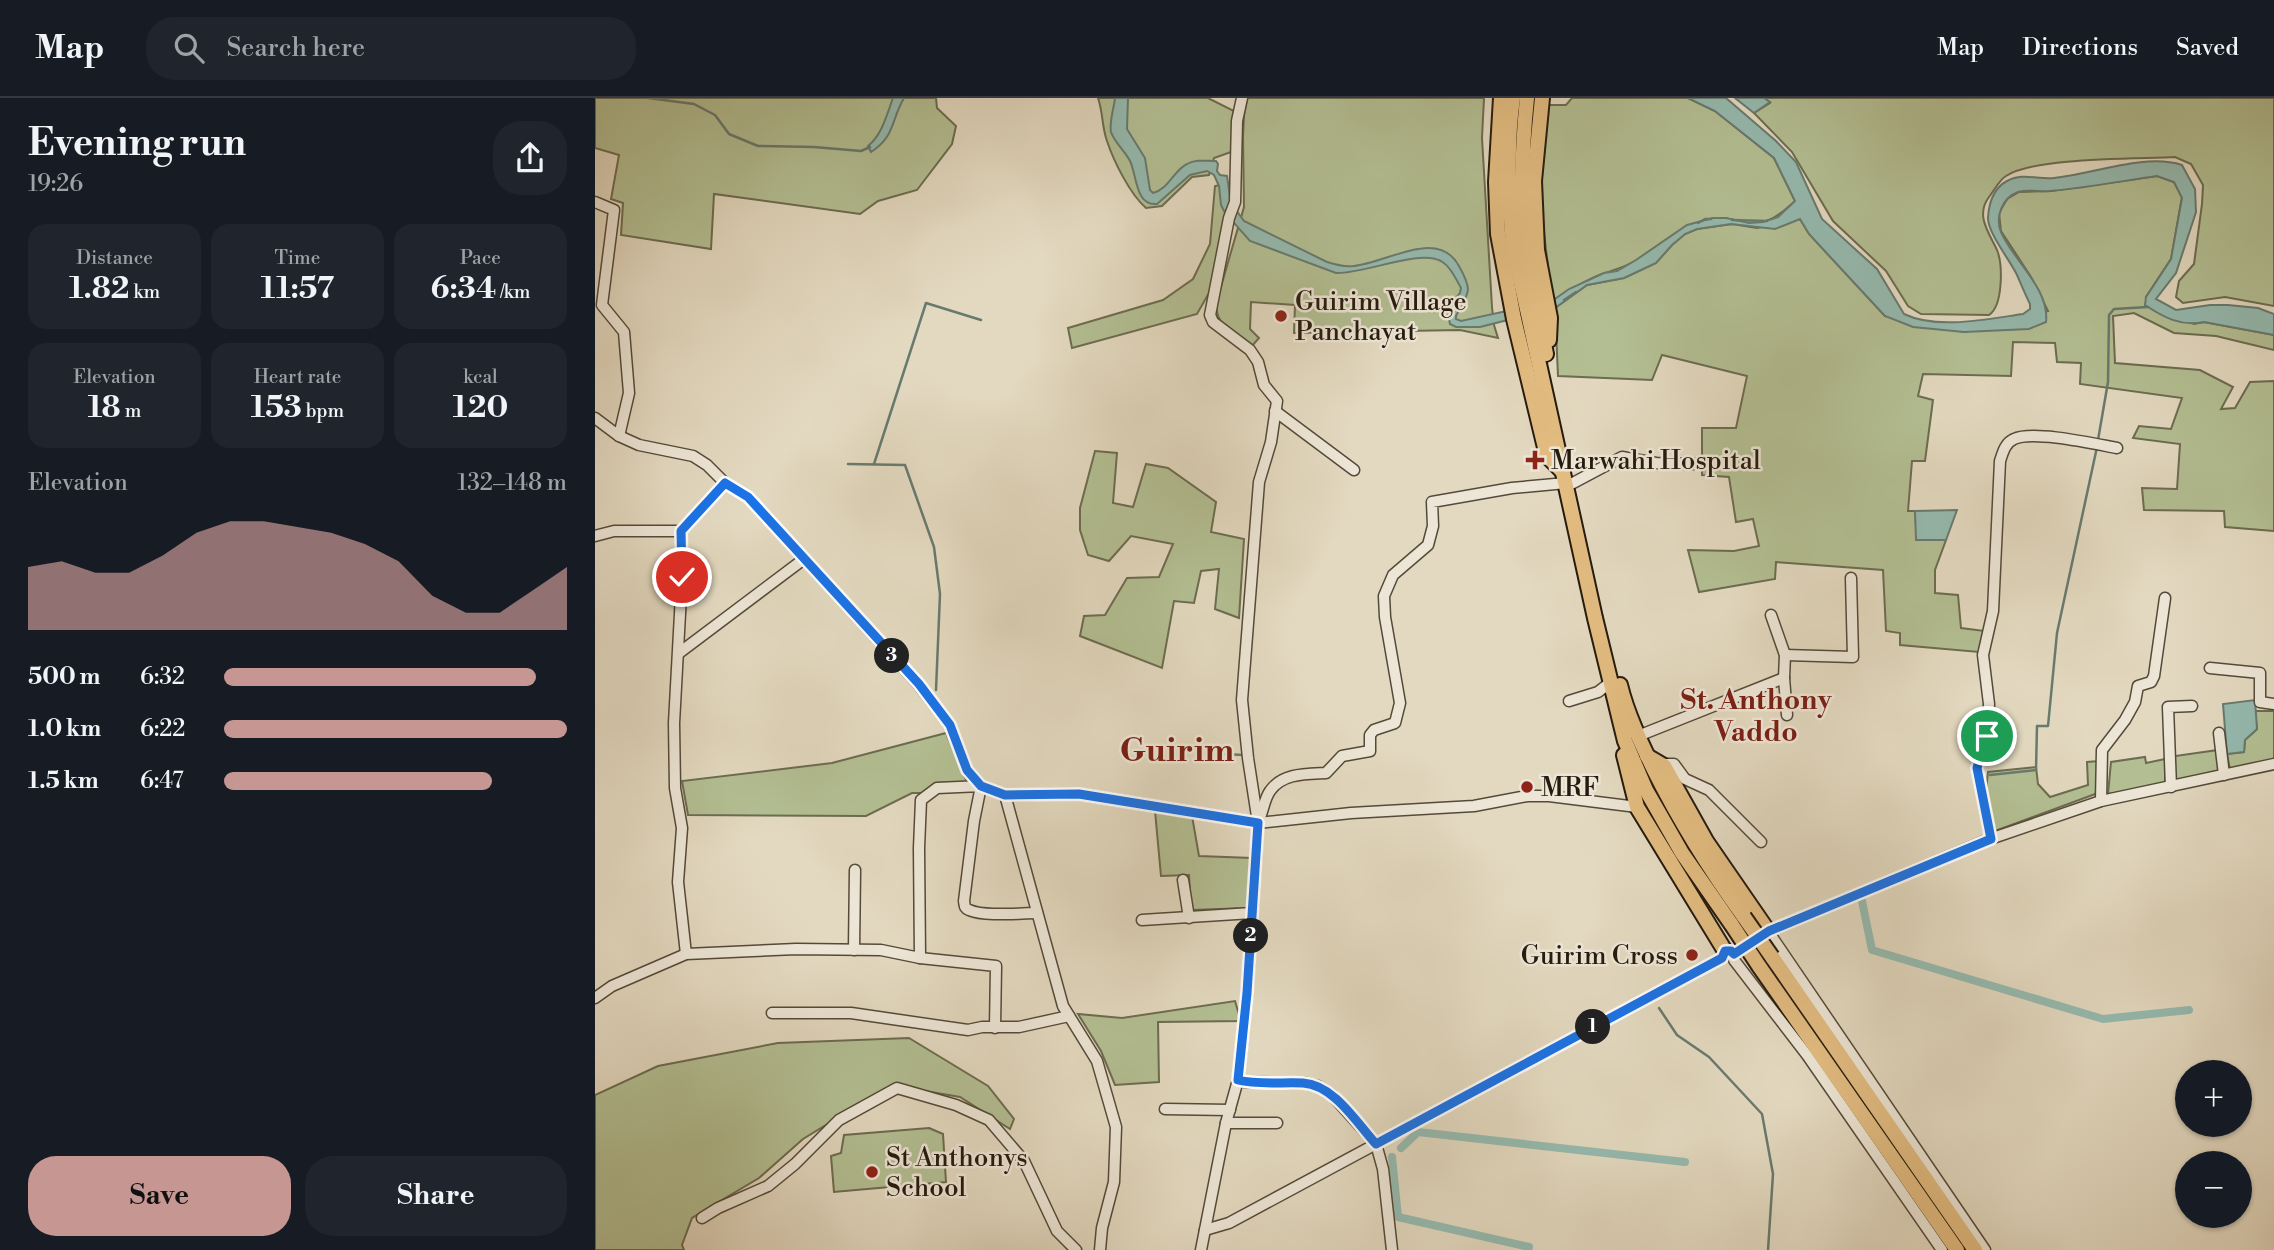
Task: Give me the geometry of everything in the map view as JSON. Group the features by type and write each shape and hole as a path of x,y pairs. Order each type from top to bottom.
{"highway":[{"path":"1501,98 1496,182 1498,234 1512,311 1547,456 1567,480"},
{"path":"1513,98 1509,127 1513,246 1611,682 1632,738 1647,756 1738,921 1759,965 1957,1250"},
{"path":"1527,98 1523,130 1526,243 1567,480 1646,790 1682,853 1738,921 1772,957 1975,1250"},
{"path":"1542,98 1534,181 1537,250 1550,318 1547,360"},
{"path":"1632,738 1623,753 1637,807 1729,955"},
{"path":"1647,756 1663,764 1706,841 1769,931"}],"street":[{"path":"1188,1250 1201,1250 1226,1123 1238,1080 1247,993 1258,823 1242,700 1259,482 1271,442 1277,401 1264,385 1258,362 1250,350 1213,323 1210,315 1229,218 1235,202 1237,121 1242,98"},
{"path":"595,202 614,210 602,305 624,332 629,393 619,436"},
{"path":"1275,411 1354,470"},
{"path":"595,418 619,436 639,445 693,456 707,465 725,483 748,497 919,684 950,725 967,770 981,786"},
{"path":"1991,839 1977,768 1987,736 1989,704 1983,655 1993,611 2000,461 2005,446 2015,438 2040,436 2117,447"},
{"path":"1258,823 1269,792 1282,779 1302,774 1326,773 1342,756 1370,751 1370,735 1374,730 1395,723 1400,703 1385,617 1384,596 1393,575 1428,545 1433,526 1432,502 1567,480 1622,457 1656,463 1697,464"},
{"path":"686,954 678,881 682,828 674,788 674,723 682,577 681,531 725,483"},
{"path":"595,536 614,531 681,531"},
{"path":"679,653 804,559"},
{"path":"1786,655 1853,657 1851,578"},
{"path":"2101,801 2102,750 2135,702 2137,686 2151,682 2154,676 2165,598"},
{"path":"1771,615 1786,655 1784,678 1787,715"},
{"path":"2210,668 2260,673 2260,702 2274,704"},
{"path":"1632,738 1784,678"},
{"path":"1569,701 1598,692 1611,682"},
{"path":"2171,786 2168,707 2192,706"},
{"path":"2219,733 2224,775"},
{"path":"1663,764 1674,764 1685,779 1709,790 1761,842"},
{"path":"1205,1230 1229,1223 1769,931 1991,839 2101,801 2274,764"},
{"path":"920,958 921,800 937,788 981,786 1005,795 1079,794 1258,823 1351,813 1474,806 1527,796 1549,796 1637,807"},
{"path":"981,786 974,821 965,907 984,913 1037,913"},
{"path":"1005,795 1063,1006 1097,1061 1116,1127 1114,1182 1102,1228 1100,1250"},
{"path":"854,950 855,870"},
{"path":"1183,880 1189,918"},
{"path":"1142,920 1252,913"},
{"path":"1769,931 1985,1250"},
{"path":"595,998 612,986 686,954 796,949 881,950 920,958 996,966 995,1028"},
{"path":"1729,955 1807,1055 1943,1250"},
{"path":"772,1013 851,1013 968,1030 982,1027 1019,1027 1069,1016"},
{"path":"1238,1080 1306,1083 1318,1086 1332,1095 1376,1144 1383,1169 1392,1250"},
{"path":"702,1218 768,1186 795,1164 839,1119 897,1088 956,1105 989,1120 1024,1161 1057,1231 1076,1250"},
{"path":"1165,1109 1230,1110"},
{"path":"1226,1123 1277,1123"}],"green space":[{"path":"595,98 936,98 937,108 956,126 952,144 917,190 878,201 860,214 714,194 711,249 621,235 623,203 611,199 619,155 595,148"},
{"path":"1098,98 1208,98 1236,112 1231,152 1214,158 1209,175 1192,177 1162,206 1146,208 1128,186 1114,158 1105,136"},
{"path":"1247,98 1484,98 1482,138 1492,307 1498,338 1460,330 1294,333 1295,305 1251,302 1250,329 1259,338 1252,346 1228,330 1219,319 1216,304 1244,207 1243,137"},
{"path":"1572,98 1688,98 1715,111 1774,158 1795,201 1779,214 1762,222 1748,223 1715,218 1689,226 1631,263 1592,278 1552,301 1539,189 1545,105 1566,105"},
{"path":"1764,98 2274,98 2274,306 2225,297 2183,303 2176,297 2179,281 2194,264 2203,185 2191,164 2175,157 2062,162 2039,165 2006,176 1989,197 1983,210 1987,231 1997,250 2000,265 2001,285 1994,310 1989,315 1921,314 1908,306 1886,271 1833,221 1792,152 1754,113 1770,103"},
{"path":"2157,176 2174,182 2182,197 2171,259 2146,297 2194,324 2204,322 2274,335 2274,350 2216,336 2174,333 2134,313 2113,316 2115,363 2200,370 2233,387 2221,409 2235,408 2250,382 2274,381 2274,531 2225,527 2224,511 2144,510 2142,488 2177,489 2180,444 2133,438 2139,426 2171,429 2182,398 2080,384 2081,363 2057,362 2055,343 2013,342 2011,376 1923,374 1918,396 1933,400 1925,461 1912,461 1908,511 1915,511 1917,540 1946,540 1935,570 1935,593 1958,595 1961,628 1985,631 1979,652 1900,645 1900,633 1886,631 1883,570 1776,562 1775,579 1699,592 1688,550 1734,551 1759,546 1753,519 1736,522 1729,477 1702,475 1702,428 1736,428 1747,376 1662,355 1652,380 1558,376 1555,308 1587,285 1624,278 1656,263 1685,234 1697,229 1732,224 1757,228 1800,219 1809,234 1885,316 1964,332 2048,311 2031,277 2001,231 1999,213 2007,199 2019,192 2051,191"},
{"path":"1230,183 1213,286 1197,314 1072,348 1068,328 1163,300 1193,279 1210,244 1215,186"},
{"path":"1095,451 1117,453 1113,503 1133,507 1146,464 1168,468 1216,502 1211,532 1244,539 1239,618 1215,609 1219,569 1201,571 1194,603 1174,601 1162,668 1080,636 1084,616 1105,615 1127,578 1159,577 1173,544 1131,536 1109,561 1088,555 1080,530 1080,508"},
{"path":"2255,711 2274,711 2274,759 2230,770 2227,754 2244,752 2245,740 2257,729"},
{"path":"946,733 967,782 936,783 922,793 912,793 866,816 688,815 682,781 832,763"},
{"path":"2218,750 2221,770 2175,781 2175,756"},
{"path":"2145,757 2146,763 2165,759 2165,784 2108,794 2111,762"},
{"path":"2099,761 2098,793 1995,831 1986,791 1988,772 2036,767 2038,784 2050,797 2088,785 2087,762"},
{"path":"1155,811 1192,816 1199,856 1252,858 1248,908 1191,910 1189,875 1161,876"},
{"path":"1235,1001 1241,1021 1158,1022 1159,1082 1115,1085 1101,1051 1078,1014 1122,1018"},
{"path":"909,1038 988,1086 1014,1119 1010,1129 960,1097 908,1088 872,1097 803,1139 759,1178 692,1218 682,1245 684,1250 595,1250 595,1095 658,1066 778,1043"},
{"path":"929,1128 943,1134 946,1182 834,1192 831,1156 841,1153 844,1135"}],"water":[{"path":"893,98 904,98 889,134 871,152 868,146 880,130"},
{"path":"1115,98 1128,98 1127,129 1145,158 1150,190 1153,193 1163,188 1178,170 1187,164 1216,161 1217,171 1220,175 1227,176 1231,203 1244,221 1327,262 1354,266 1411,250 1438,249 1450,255 1467,282 1468,292 1456,316 1456,319 1461,321 1552,301 1569,289 1604,273 1617,271 1687,225 1713,218 1749,223 1778,217 1795,201 1774,158 1715,111 1688,98 1726,98 1796,162 1822,219 1877,269 1904,314 1917,319 1963,322 2023,314 2030,309 2030,304 1989,223 1991,201 1999,188 2013,178 2054,178 2152,161 2182,165 2195,189 2196,212 2176,273 2156,299 2176,310 2210,305 2258,308 2274,314 2274,335 2204,322 2180,322 2145,305 2146,297 2171,259 2182,198 2174,182 2157,176 2063,190 2022,191 2012,195 2004,203 1999,220 2001,232 2037,286 2046,310 2046,322 2029,329 1964,332 1913,327 1885,316 1809,234 1800,219 1775,229 1731,224 1697,229 1685,234 1656,263 1624,278 1587,285 1555,308 1480,327 1456,327 1450,324 1447,309 1461,288 1450,269 1441,261 1419,258 1336,273 1250,241 1225,213 1221,205 1219,186 1214,175 1207,171 1190,175 1157,204 1144,200 1130,161 1111,132"},
{"path":"1735,98 1764,98 1770,102 1754,113"},
{"path":"1957,510 1946,540 1916,540 1915,511"},
{"path":"2255,700 2257,729 2245,740 2244,752 2227,754 2223,704"}],"waterway":[{"path":"648,98 694,104 715,115 729,134 758,146 861,151 870,147"},
{"path":"1698,223 1711,219"},
{"path":"1732,220 1767,221"},
{"path":"1564,300 1576,292"},
{"path":"874,464 926,303 981,320"},
{"path":"2098,440 2108,382 2109,315 2114,309 2148,307"},
{"path":"1990,775 2036,770 2037,726 2048,726 2057,633 2097,447"},
{"path":"848,464 905,465 934,547 940,594 936,690"},
{"path":"1223,754 1244,755"},
{"path":"1862,901 1872,950 2103,1019 2189,1010"},
{"path":"1659,1008 1677,1035 1709,1057 1762,1114 1773,1174 1768,1250"},
{"path":"1401,1148 1418,1132 1685,1162"},
{"path":"1392,1157 1398,1217 1529,1247 1528,1250"}],"place":[{"name":"Guirim Village Panchayat","path":"1281,316"},
{"name":"Marwahi Hospital","path":"1535,460"},
{"name":"MRF","path":"1527,787"},
{"name":"Guirim Cross","path":"1692,955"},
{"name":"St Anthonys School","path":"872,1172"}],"district":[{"name":"St. Anthony Vaddo","path":"1756,715"},
{"name":"Guirim","path":"1177,749"}],"route":[{"path":"682,577 681,531 725,483 748,497 919,684 950,725 967,770 981,786 1005,795 1079,794 1258,823 1247,993 1238,1080 1318,1086 1332,1095 1376,1144 1722,958 1725,951 1730,950 1734,954 1769,931 1991,839 1977,768 1987,736"}]}
